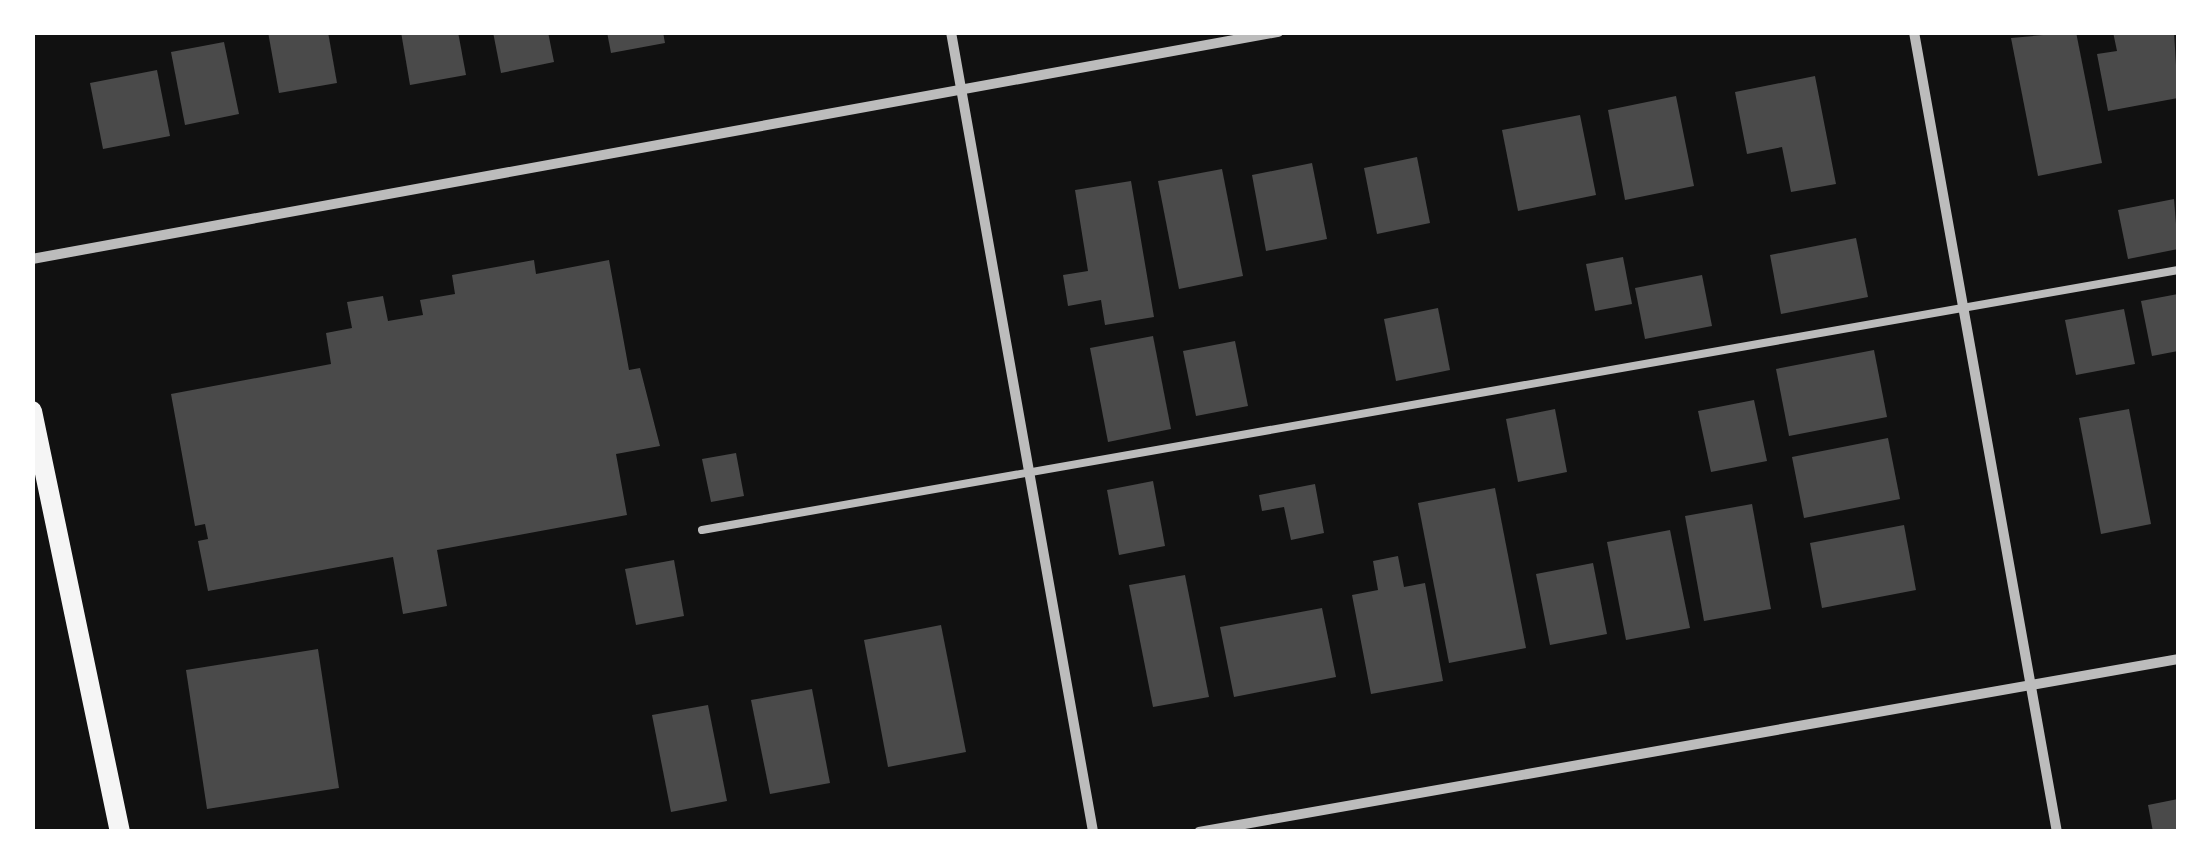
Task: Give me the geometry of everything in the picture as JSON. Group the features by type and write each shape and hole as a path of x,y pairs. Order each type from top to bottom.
{"main road":[{"path":"32,411 120,832"}],"street":[{"path":"951,32 1093,832"},
{"path":"32,259 1278,32"},
{"path":"1914,32 2058,832"},
{"path":"1199,832 2178,659"}],"lane":[{"path":"702,530 2178,270"}],"building":[{"path":"268,32 328,32 337,83 279,93"},
{"path":"401,32 458,32 466,75 410,85"},
{"path":"493,32 548,32 554,62 501,73"},
{"path":"607,32 663,32 665,43 611,53"},
{"path":"2076,32 2102,163 2038,176 2011,38"},
{"path":"2113,32 2174,32 2178,98 2108,111 2097,54 2117,51"},
{"path":"224,42 239,114 185,125 171,52"},
{"path":"157,70 170,136 103,149 90,83"},
{"path":"1815,76 1836,184 1791,192 1782,147 1747,154 1735,92"},
{"path":"1676,96 1694,186 1625,200 1608,110"},
{"path":"1580,115 1596,195 1518,211 1502,130"},
{"path":"1417,157 1430,223 1377,234 1364,168"},
{"path":"1312,163 1327,239 1266,251 1252,175"},
{"path":"1222,169 1243,276 1179,289 1158,181"},
{"path":"1131,181 1154,317 1105,325 1101,300 1068,306 1063,275 1088,271 1075,190"},
{"path":"2174,199 2178,249 2128,259 2118,210"},
{"path":"1856,238 1868,297 1781,314 1770,255"},
{"path":"1623,257 1632,304 1595,311 1586,264"},
{"path":"534,260 536,274 609,260 629,370 640,368 660,446 616,454 627,515 437,550 447,606 403,614 393,557 208,591 198,541 208,539 205,524 195,526 171,394 331,364 326,333 352,328 347,302 383,296 388,321 423,315 420,300 455,294 452,275"},
{"path":"1702,275 1712,326 1645,339 1635,288"},
{"path":"2178,294 2178,351 2152,356 2141,301"},
{"path":"1438,308 1450,370 1396,381 1384,319"},
{"path":"2124,309 2135,364 2076,375 2065,320"},
{"path":"1153,336 1171,429 1108,442 1090,348"},
{"path":"1235,341 1248,406 1196,416 1183,351"},
{"path":"1874,350 1887,417 1789,436 1776,369"},
{"path":"1754,400 1767,461 1711,472 1698,411"},
{"path":"1555,409 1567,472 1518,482 1506,419"},
{"path":"2129,409 2151,524 2101,534 2079,418"},
{"path":"1888,438 1900,499 1804,518 1792,457"},
{"path":"736,453 744,496 711,502 702,459"},
{"path":"1153,481 1165,546 1119,555 1107,490"},
{"path":"1315,484 1324,533 1291,540 1284,507 1262,511 1259,495"},
{"path":"1495,488 1526,648 1449,663 1418,503"},
{"path":"1752,504 1771,609 1704,621 1685,516"},
{"path":"1904,525 1916,590 1822,608 1810,543"},
{"path":"1670,530 1690,628 1626,640 1607,542"},
{"path":"1398,556 1404,587 1425,583 1443,681 1371,694 1352,595 1378,590 1373,561"},
{"path":"674,560 684,616 636,625 625,569"},
{"path":"1593,563 1607,634 1550,645 1536,574"},
{"path":"1185,575 1209,697 1153,707 1129,585"},
{"path":"1322,608 1336,677 1234,697 1220,627"},
{"path":"941,625 966,752 888,767 864,640"},
{"path":"318,649 339,788 207,809 186,670"},
{"path":"812,689 830,783 770,794 751,700"},
{"path":"708,705 727,801 671,812 652,715"},
{"path":"2178,799 2178,832 2153,832 2148,805"}]}
